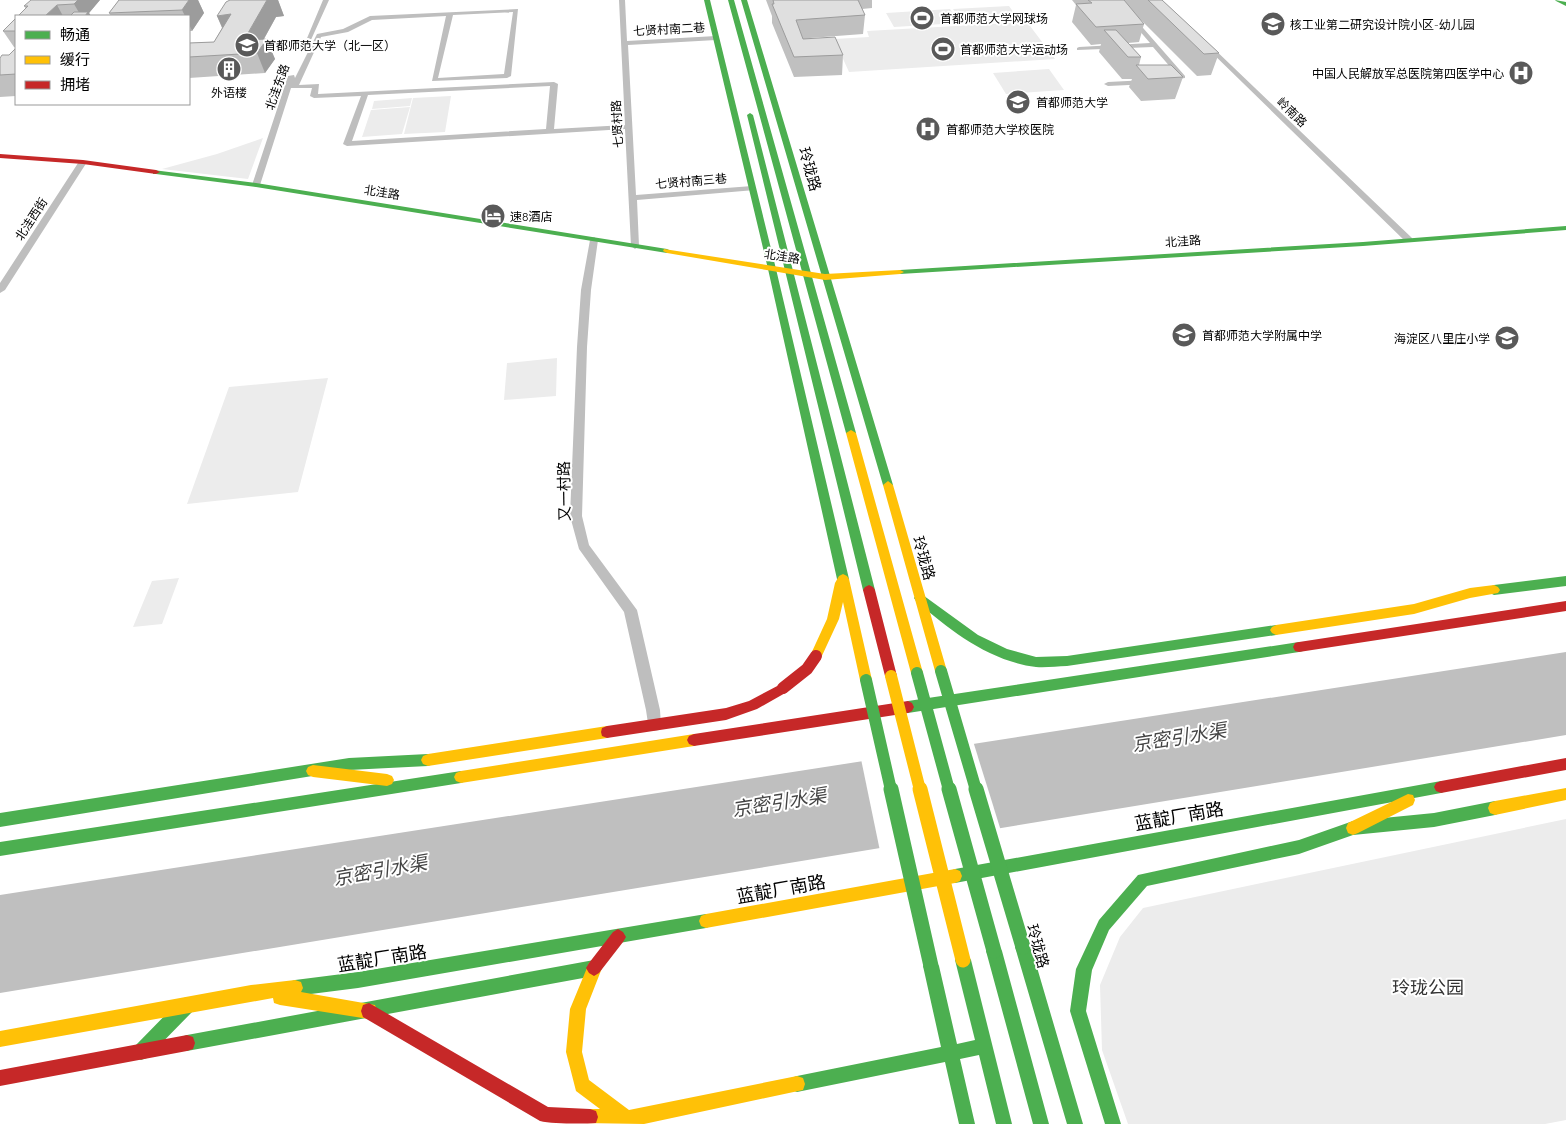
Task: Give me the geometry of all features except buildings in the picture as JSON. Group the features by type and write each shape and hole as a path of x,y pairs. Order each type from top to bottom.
{"main road":[{"path":"706,0 772,269 967,1124"},
{"path":"721,0 740,77"},
{"name":"玲珑路","path":"731,0 1041,1124"},
{"name":"玲珑路","path":"744,0 1075,1124"},
{"path":"1558,0 1566,4"},
{"path":"747,106 1004,1124"},
{"name":"北洼路","path":"0,156 83,162 256,185 825,277 1409,240 1566,228"},
{"path":"812,444 823,406"},
{"path":"846,412 881,460"},
{"path":"0,820 349,764 429,760 726,714 752,705 783,688 807,669 816,656 834,620 842,578"},
{"path":"919,598 948,623 986,648 1009,657 1038,662 1067,661 1414,608 1470,594 1566,581"},
{"path":"0,849 415,783 1566,606"},
{"name":"蓝靛厂南路","path":"0,1039 251,993 358,980 618,937 1566,764"},
{"path":"313,771 415,783"},
{"path":"1113,1124 1078,1011 1084,969 1104,925 1143,880 1299,847 1353,828 1430,788"},
{"path":"1353,828 1434,820 1566,794"},
{"path":"618,937 594,968 578,1009 574,1052 582,1085 627,1119"},
{"path":"0,1078 594,968"},
{"path":"251,993 369,1011 546,1115 627,1119 985,1046"},
{"path":"141,1052 187,1005"}],"street":[{"name":"北洼东路","path":"256,185 289,84 326,0"},
{"name":"七贤村路","path":"622,0 635,246"},
{"path":"1108,84 1149,82 1183,77 1128,14 1110,0"},
{"path":"450,14 434,80 507,76 516,10 370,18 343,32 318,35 294,87 316,86 314,96 554,84 550,131"},
{"name":"七贤村南二巷","path":"624,43 716,38"},
{"name":"岭南路","path":"1202,40 1409,240"},
{"path":"1079,49 1156,45"},
{"path":"1118,47 1124,54"},
{"path":"1143,75 1149,82"},
{"path":"365,94 347,144 628,127"},
{"name":"北洼西街","path":"0,290 83,162"},
{"name":"七贤村南三巷","path":"632,198 752,188"},
{"name":"又一村路","path":"594,240 586,290 582,347 576,516 583,546 630,610 653,710 654,725"}],"green space":[{"path":"1009,6 1019,20 962,23 953,9"},
{"name":"首都师范大学网球场","path":"950,9 959,23 894,27 886,13"},
{"name":"首都师范大学运动场","path":"1027,22 1055,59 849,72 834,39 869,37 867,31"},
{"path":"1049,69 1064,90 1006,94 993,73"},
{"path":"451,96 445,132 404,134 413,98"},
{"path":"412,98 410,106 372,109 374,101"},
{"path":"410,107 402,134 362,137 371,110"},
{"path":"263,138 248,179 162,169 217,154"},
{"path":"557,358 556,396 504,400 507,363"},
{"path":"328,378 298,492 187,504 229,387"},
{"path":"179,578 162,624 133,627 152,581"},
{"name":"玲珑公园","path":"1566,819 1566,1120 1545,1124 1128,1124 1102,1050 1100,985 1120,937 1143,908"}],"water":[{"name":"京密引水渠","path":"1566,652 1566,735 0,993 0,895"}],"pier":[{"path":"973,741 1001,831 880,851 861,759"}],"traffic: fast":[{"path":"707,0 772,269 843,579"},
{"path":"731,0 851,433"},
{"path":"744,0 888,485"},
{"path":"1558,0 1566,4"},
{"path":"750,115 869,590"},
{"path":"156,172 256,185 667,251"},
{"path":"900,272 1363,244 1566,228"},
{"path":"1494,590 1566,581"},
{"path":"920,598 946,619 988,647 1003,654 1036,662 1067,661 1276,630"},
{"path":"908,707 1299,647"},
{"path":"941,671 1023,947"},
{"path":"917,673 994,951"},
{"path":"866,680 931,966"},
{"path":"0,820 349,764 428,760"},
{"path":"0,849 461,777"},
{"path":"955,876 1441,787"},
{"path":"1113,1124 1078,1011 1084,969 1104,925 1143,880 1299,847 1353,828 1434,820 1495,808"},
{"path":"295,988 358,980 706,921"},
{"path":"1023,947 1075,1124"},
{"path":"994,951 1041,1124"},
{"path":"963,960 1004,1124"},
{"path":"931,966 967,1124"},
{"path":"187,1043 594,968"},
{"path":"141,1052 187,1005"},
{"path":"797,1084 985,1046"}],"traffic: slow":[{"path":"667,251 825,277 900,272"},
{"path":"851,433 917,673"},
{"path":"888,485 941,671"},
{"path":"843,579 866,680"},
{"path":"816,656 833,619 841,583"},
{"path":"1276,630 1414,609 1470,593 1494,590"},
{"path":"891,676 963,960"},
{"path":"428,760 607,732"},
{"path":"461,777 694,740"},
{"path":"313,771 387,780"},
{"path":"1495,808 1566,794"},
{"path":"1353,828 1408,800"},
{"path":"706,921 955,876"},
{"path":"594,968 578,1009 574,1052 582,1085 627,1119"},
{"path":"0,1039 251,993 295,988"},
{"path":"280,997 369,1011"},
{"path":"590,1117 627,1119 797,1084"}],"traffic: jam":[{"path":"0,156 83,162 156,172"},
{"path":"869,590 891,676"},
{"path":"1299,647 1566,606"},
{"path":"783,688 807,669 816,656"},
{"path":"607,732 726,714 753,705 783,688"},
{"path":"694,740 908,707"},
{"path":"1441,787 1566,764"},
{"path":"594,968 618,937"},
{"path":"369,1011 546,1115 590,1117"},
{"path":"0,1078 187,1043"}],"place":[{"name":"首都师范大学网球场","path":"922,18"},
{"name":"核工业第二研究设计院小区-幼儿园","path":"1273,24"},
{"name":"首都师范大学（北一区）","path":"247,45"},
{"name":"首都师范大学运动场","path":"943,49"},
{"name":"外语楼","path":"229,69"},
{"name":"中国人民解放军总医院第四医学中心","path":"1521,73"},
{"name":"首都师范大学","path":"1018,102"},
{"name":"首都师范大学校医院","path":"928,129"},
{"name":"速8酒店","path":"493,216"},
{"name":"首都师范大学附属中学","path":"1184,335"},
{"name":"海淀区八里庄小学","path":"1507,338"}]}
